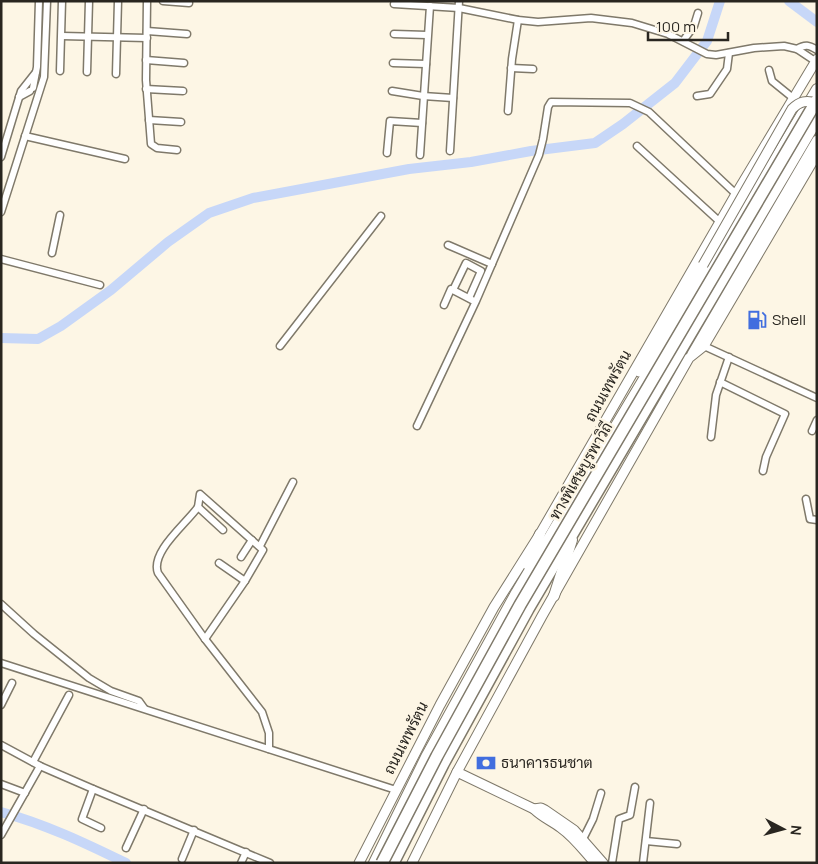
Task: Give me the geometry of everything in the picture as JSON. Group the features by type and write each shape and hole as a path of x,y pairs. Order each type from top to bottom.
{"highway":[{"name":"ถนนเทพรัตน","path":"374,863 426,757 516,593 817,89"},
{"name":"ทางพิเศษบูรพาวิถี","path":"382,863 437,756 520,605 817,102"},
{"name":"ทางพิเศษบูรพาวิถี","path":"392,863 523,616 817,119"},
{"path":"398,863 446,766 572,540 817,125"},
{"path":"516,593 540,534"},
{"path":"554,596 572,540"}],"main road":[{"name":"ถนนเทพรัตน","path":"359,863 440,705 494,607 598,436 618,397 816,60"},
{"path":"598,436 647,360 792,109 799,102 817,102"},
{"path":"412,863 457,772 554,596 817,140"},
{"path":"690,358 704,346 817,154"},
{"path":"457,772 534,809 571,836 595,863"},
{"path":"534,809 541,808 574,830 603,863"}],"street":[{"path":"19,97 31,89 36,72 38,1"},
{"path":"1,212 44,74 47,1"},
{"path":"60,71 62,1"},
{"path":"88,72 89,1"},
{"path":"116,74 118,1"},
{"path":"147,1 146,89 152,146 177,150"},
{"path":"163,1 189,3"},
{"path":"394,4 459,5 518,20 538,22 598,19 638,24 668,34 707,54 729,53 776,46 797,49 816,60"},
{"path":"420,155 427,35 435,5"},
{"path":"450,152 459,5"},
{"path":"682,41 694,26 698,13"},
{"path":"508,111 511,68 518,20"},
{"path":"62,36 117,37 147,34 187,34"},
{"path":"394,34 427,35"},
{"path":"797,49 807,46 817,50"},
{"path":"697,96 710,94 727,69 729,53"},
{"path":"146,60 184,62"},
{"path":"393,63 426,64"},
{"path":"511,68 533,70"},
{"path":"769,70 772,81 793,98"},
{"path":"1,156 24,85 36,72"},
{"path":"146,89 183,91"},
{"path":"392,91 454,98"},
{"path":"417,426 476,301 539,155 548,107 551,102 636,104 649,112 736,194"},
{"path":"149,120 181,122"},
{"path":"387,153 390,121 422,123"},
{"path":"25,136 125,159"},
{"path":"637,146 720,222"},
{"path":"52,253 60,215"},
{"path":"280,346 381,216"},
{"path":"448,245 492,264"},
{"path":"1,259 100,284"},
{"path":"444,305 466,263 481,271 469,298"},
{"path":"453,290 476,301"},
{"path":"704,346 817,398"},
{"path":"711,437 715,404 729,356"},
{"path":"720,382 785,414 766,457 763,471"},
{"path":"812,431 817,420"},
{"path":"260,546 293,482"},
{"path":"205,639 245,582 263,550 200,494 198,507 160,553 156,567 158,573 205,639 262,712 269,733 269,749"},
{"path":"806,499 810,519 817,520"},
{"path":"198,507 223,530"},
{"path":"241,557 252,540"},
{"path":"219,563 245,582"},
{"path":"1,604 34,634 89,678 111,691 140,701 144,708"},
{"path":"1,663 396,790"},
{"path":"1,705 12,683"},
{"path":"33,762 69,695"},
{"path":"1,745 40,766 93,790 194,830 270,863"},
{"path":"1,835 40,766"},
{"path":"1,784 25,793"},
{"path":"612,863 618,819 630,815 635,788"},
{"path":"93,790 82,819 101,828"},
{"path":"583,839 593,819 601,793"},
{"path":"643,863 650,803"},
{"path":"126,848 144,810"},
{"path":"182,859 194,830"},
{"path":"646,841 677,844"},
{"path":"241,863 246,852"}],"waterway":[{"path":"1,338 38,339 61,326 111,290 168,242 209,213 253,198 409,169 471,162 531,151 595,143 623,124 675,83 707,41 720,1"},
{"path":"789,1 817,22"},
{"path":"1,812 49,828 126,863"}],"place":[{"name":"Shell","path":"757,320"},
{"name":"ธนาคารธนชาต","path":"486,763"}]}
